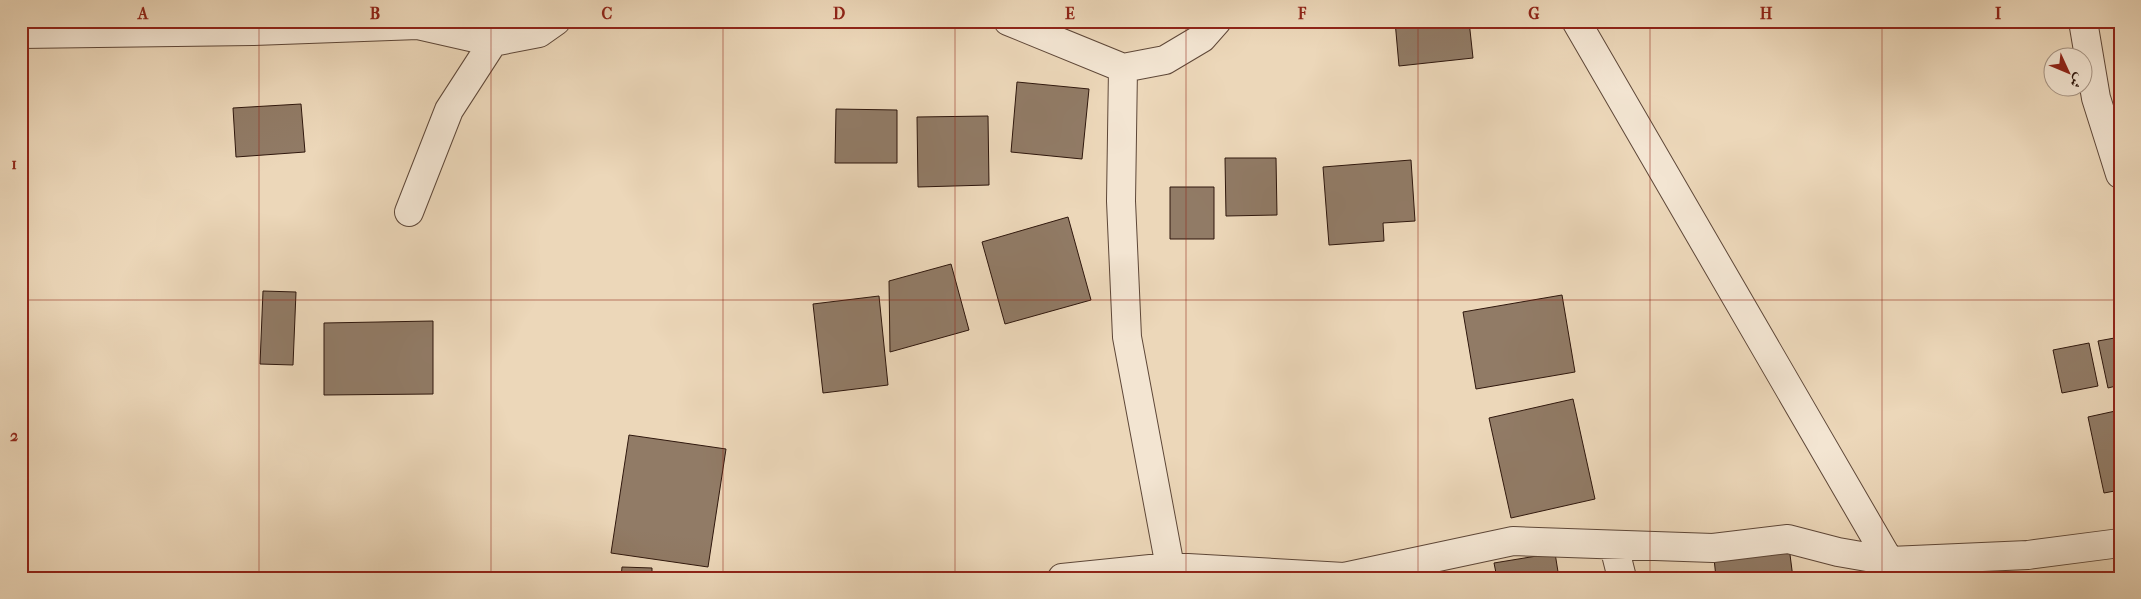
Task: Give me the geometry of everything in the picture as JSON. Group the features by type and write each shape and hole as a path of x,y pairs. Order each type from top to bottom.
{"street":[{"path":"21,34 244,31 418,25 493,42 539,33 556,21"},
{"path":"1008,21 1123,68 1165,60 1202,38 1218,21"},
{"path":"1576,21 1894,570"},
{"path":"2083,21 2096,98 2120,174"},
{"path":"409,212 449,110 493,42"},
{"path":"1123,68 1121,201 1127,337 1170,567"},
{"path":"1062,578 1170,567 1344,577 1513,541 1713,548 1788,539 1838,552 1894,570 2028,555 2120,542"},
{"path":"1614,546 1622,578"}],"building":[{"path":"1395,21 1469,21 1473,58 1399,66"},
{"path":"1017,82 1089,89 1082,159 1011,152"},
{"path":"301,104 305,152 236,157 233,108"},
{"path":"836,109 897,110 897,163 835,163"},
{"path":"988,116 989,185 918,187 917,117"},
{"path":"1225,158 1276,158 1277,215 1226,216"},
{"path":"1411,160 1415,221 1383,223 1384,241 1329,245 1323,167"},
{"path":"1170,187 1214,187 1214,239 1170,239"},
{"path":"1068,217 1091,300 1005,324 982,242"},
{"path":"951,264 969,330 890,352 889,281"},
{"path":"263,291 296,292 293,365 260,364"},
{"path":"1562,295 1575,372 1476,389 1463,312"},
{"path":"879,296 888,385 823,393 813,304"},
{"path":"433,321 433,394 324,395 324,323"},
{"path":"2120,337 2120,385 2108,388 2098,341"},
{"path":"2089,343 2098,386 2062,393 2053,350"},
{"path":"1573,399 1595,499 1511,518 1489,418"},
{"path":"2120,410 2120,490 2104,493 2088,417"},
{"path":"629,435 726,449 708,567 611,553"},
{"path":"1788,539 1793,578 1716,578 1713,548"},
{"path":"1555,553 1559,578 1497,578 1494,563"},
{"path":"622,567 652,568 652,578 621,578"},
{"path":"725,575 725,578 691,578"}]}
